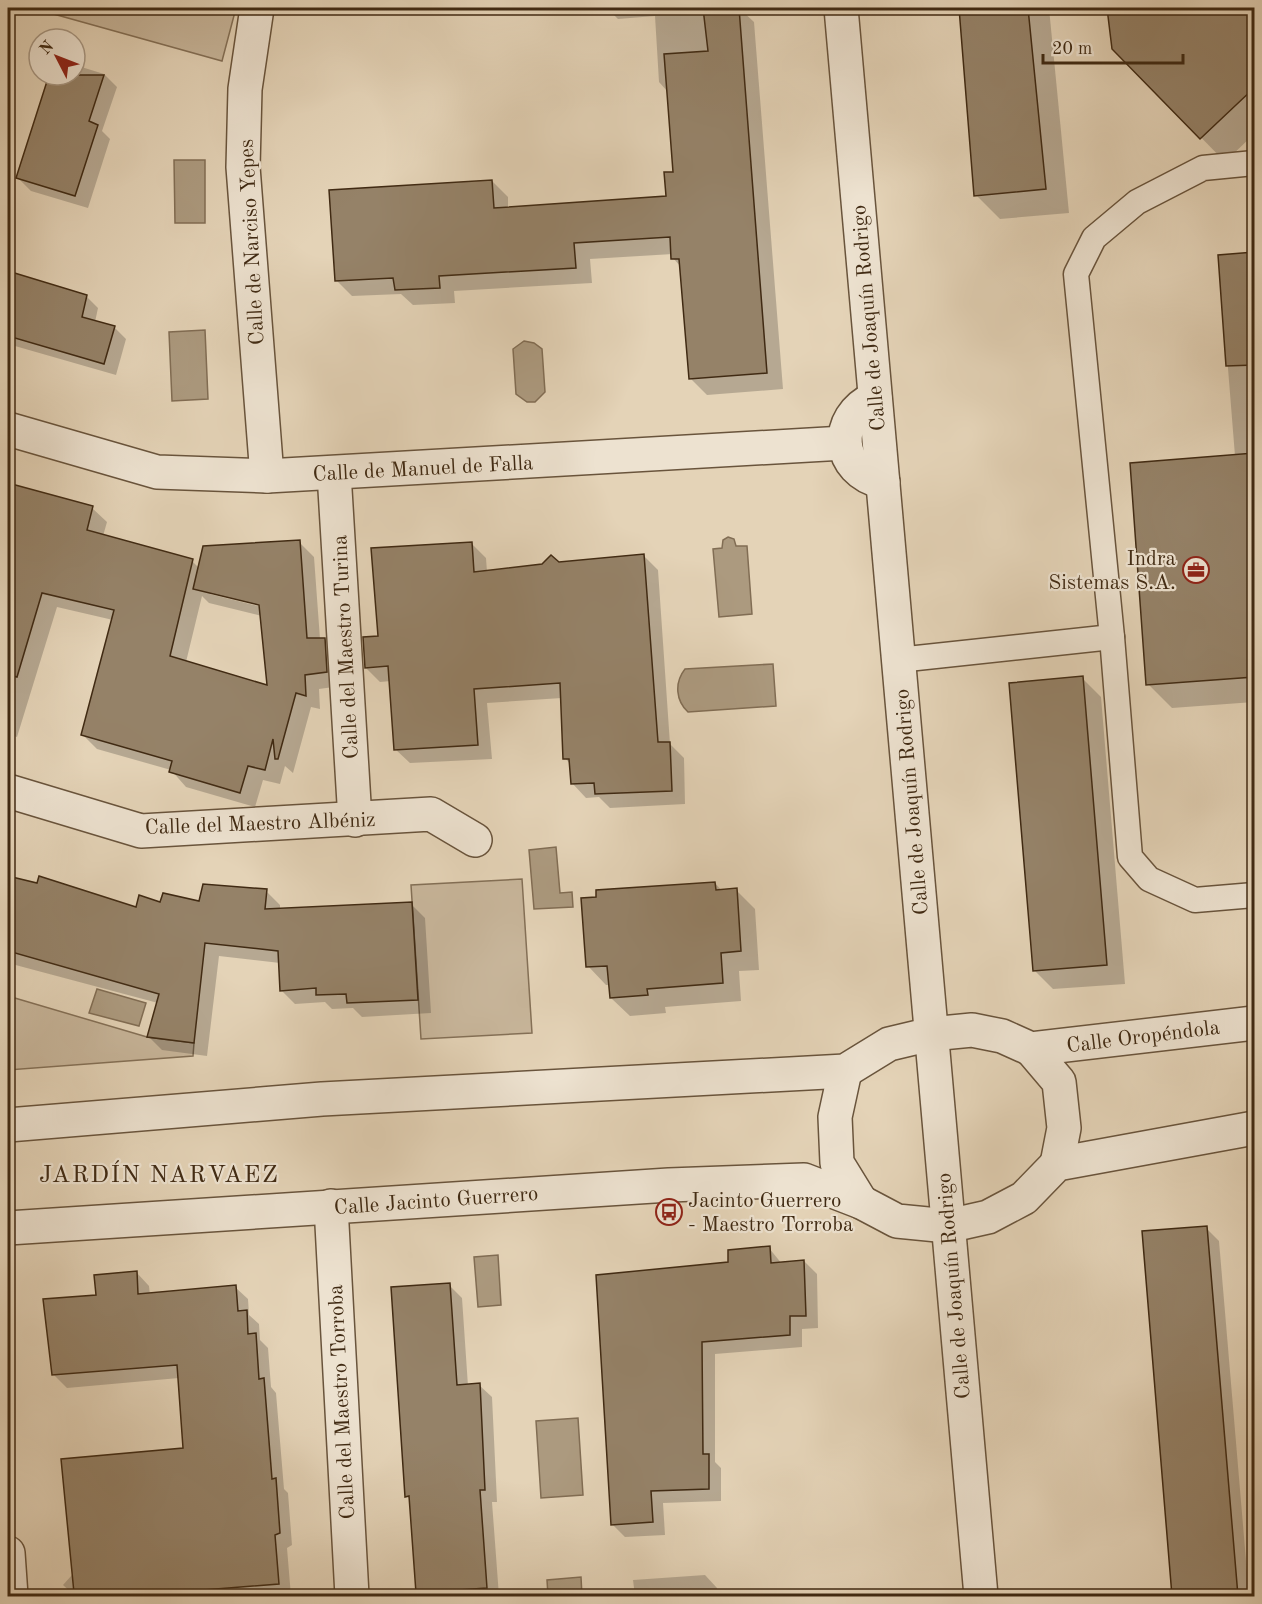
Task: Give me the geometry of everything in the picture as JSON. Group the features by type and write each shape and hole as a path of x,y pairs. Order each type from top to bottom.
{"street":[{"name":"Calle de Narciso Yepes","path":"257,8 245,89 243,167 267,476"},
{"name":"Calle de Joaquín Rodrigo","path":"841,8 981,1596"},
{"path":"875,398 867,402 849,419 844,443 852,466 873,480 883,482"},
{"name":"Calle de Manuel de Falla","path":"8,429 157,472 267,476 844,443"},
{"name":"Calle del Maestro Turina","path":"334,473 355,820"},
{"name":"Calle del Maestro Albéniz","path":"8,791 141,831 431,814 475,840"},
{"name":"Calle Oropéndola","path":"1031,1050 1254,1023"},
{"name":"Calle Oropéndola","path":"931,1034 972,1030 1002,1036 1031,1050 1059,1082 1064,1128 1057,1164"},
{"path":"8,1125 322,1099 845,1071 889,1044 931,1034"},
{"path":"845,1071 835,1117 837,1163 861,1202"},
{"path":"948,1226 988,1217 1024,1198 1057,1164 1254,1128"},
{"name":"Calle Jacinto Guerrero","path":"8,1228 669,1185 804,1180 861,1202 897,1221 948,1226"},
{"name":"Calle del Maestro Torroba","path":"331,1206 352,1596"},
{"path":"8,1554 11,1596"}],"lane":[{"path":"1254,163 1203,168 1137,202 1094,238 1076,274 1112,637 1130,857 1149,879 1195,900 1254,895"},
{"path":"898,660 1112,637"}],"shaded area":[{"path":"32,8 236,8 222,61"},
{"path":"174,160 205,160 205,223 175,223"},
{"path":"205,330 208,399 172,401 169,332"},
{"path":"524,341 534,343 542,349 545,392 535,402 527,402 516,394 513,349"},
{"path":"728,537 734,539 736,546 747,546 752,614 719,617 713,549 722,548 723,540"},
{"path":"773,664 776,706 688,712 681,703 678,686 685,669"},
{"path":"556,847 560,893 572,892 573,907 534,909 529,850"},
{"path":"522,879 532,1033 421,1039 411,885"},
{"path":"97,989 146,1003 139,1026 89,1013"},
{"path":"8,996 147,1037 194,1043 193,1056 8,1070"},
{"path":"498,1255 501,1305 478,1307 474,1257"},
{"path":"578,1418 583,1495 541,1498 536,1421"},
{"path":"581,1577 582,1596 548,1596 547,1580"}],"building":[{"path":"703,8 739,8 767,373 689,379 679,259 671,259 670,237 574,243 576,268 439,276 440,288 395,290 393,278 335,281 329,190 492,180 494,208 666,196 664,172 673,172 664,54 708,51"},
{"path":"959,8 1028,8 1046,189 974,196"},
{"path":"1107,8 1254,8 1254,88 1200,139 1112,49"},
{"path":"87,75 104,75 89,121 98,125 75,196 16,178 45,87 87,87"},
{"path":"1254,252 1254,365 1226,366 1218,255"},
{"path":"8,271 87,295 82,317 115,326 104,364 8,336"},
{"name":"Indra Sistemas S.A.","path":"1254,453 1254,677 1146,685 1130,463"},
{"path":"8,483 93,506 87,530 193,559 170,656 267,685 259,605 193,589 203,546 300,540 307,638 325,638 327,672 305,675 306,696 296,693 278,759 275,759 273,739 265,770 248,766 240,793 169,772 172,761 81,735 114,610 42,593 17,677 8,675"},
{"path":"472,542 474,572 542,564 551,555 559,562 644,554 658,742 670,742 672,791 595,794 594,783 571,784 569,759 563,759 560,683 474,689 478,745 394,750 388,666 365,668 363,637 378,636 371,548"},
{"path":"1083,676 1107,965 1033,971 1009,683"},
{"path":"8,876 37,883 39,876 136,907 139,895 160,902 163,893 199,901 203,884 267,889 265,909 412,902 418,1000 347,1003 346,994 316,995 316,988 280,991 278,951 205,943 194,1043 147,1037 159,994 8,951"},
{"path":"715,882 716,890 737,888 741,951 721,953 723,983 647,989 648,995 610,998 607,966 586,967 581,898 596,897 596,890"},
{"path":"1207,1226 1238,1596 1172,1596 1142,1231"},
{"path":"770,1246 771,1263 804,1260 806,1316 790,1316 790,1335 702,1342 703,1454 709,1454 709,1489 651,1491 653,1522 611,1525 596,1275 728,1262 728,1250"},
{"path":"137,1271 138,1294 236,1285 238,1311 247,1310 248,1334 256,1333 259,1379 264,1378 272,1479 276,1478 280,1533 275,1535 279,1584 129,1596 105,1596 105,1591 74,1593 61,1459 183,1448 177,1365 52,1375 43,1299 96,1295 94,1275"},
{"path":"450,1283 457,1385 480,1383 485,1490 480,1490 487,1588 416,1593 409,1496 405,1497 391,1287"}],"place":[{"name":"Indra Sistemas S.A.","path":"1196,570"},
{"name":"Jacinto Guerrero - Maestro Torroba","path":"669,1212"}],"district":[{"name":"JARDÍN NARVAEZ","path":"159,1174"}]}
